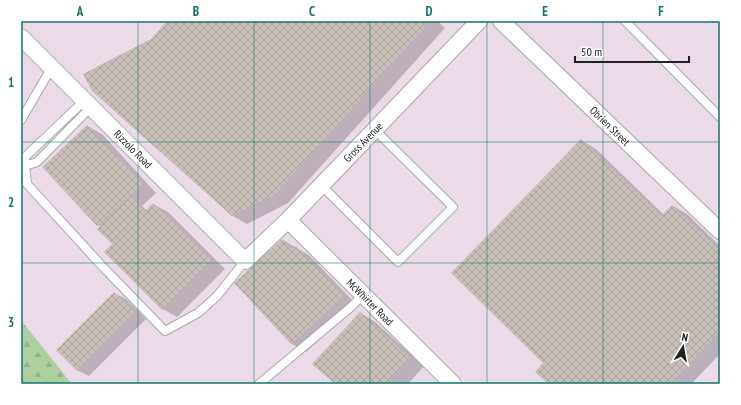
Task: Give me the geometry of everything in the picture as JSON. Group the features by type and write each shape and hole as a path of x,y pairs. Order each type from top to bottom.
{"street":[{"name":"Gross Avenue","path":"246,261 288,220 479,21"},
{"name":"Obrien Street","path":"501,21 720,231"},
{"name":"Rizzolo Road","path":"21,36 246,261"},
{"name":"McWhirter Road","path":"288,220 453,384"}],"lane":[{"path":"625,21 720,117"},
{"path":"21,120 52,67"},
{"path":"25,166 37,162 88,104"},
{"path":"88,104 25,157 27,184 165,332 198,313 217,296 246,261"},
{"path":"321,185 398,262 453,207 375,130"},
{"path":"259,384 351,307 363,295"}],"shaded area":[{"path":"21,21 720,21 720,384 72,384 21,320"}],"green space":[{"path":"21,320 72,384 21,384"}],"building":[{"path":"167,21 430,21 274,195 232,216 92,91 83,74 151,39"},
{"path":"87,125 142,184 97,226 42,167"},
{"path":"581,139 661,216 672,205 720,251 720,331 669,384 548,384 535,372 543,363 451,273"},
{"path":"131,197 144,211 111,243 97,229"},
{"path":"153,203 212,260 162,310 104,252"},
{"path":"282,239 292,249 296,246 343,296 291,344 234,283"},
{"path":"114,292 135,312 77,371 56,350"},
{"path":"360,312 410,358 386,384 335,384 312,364"}]}
